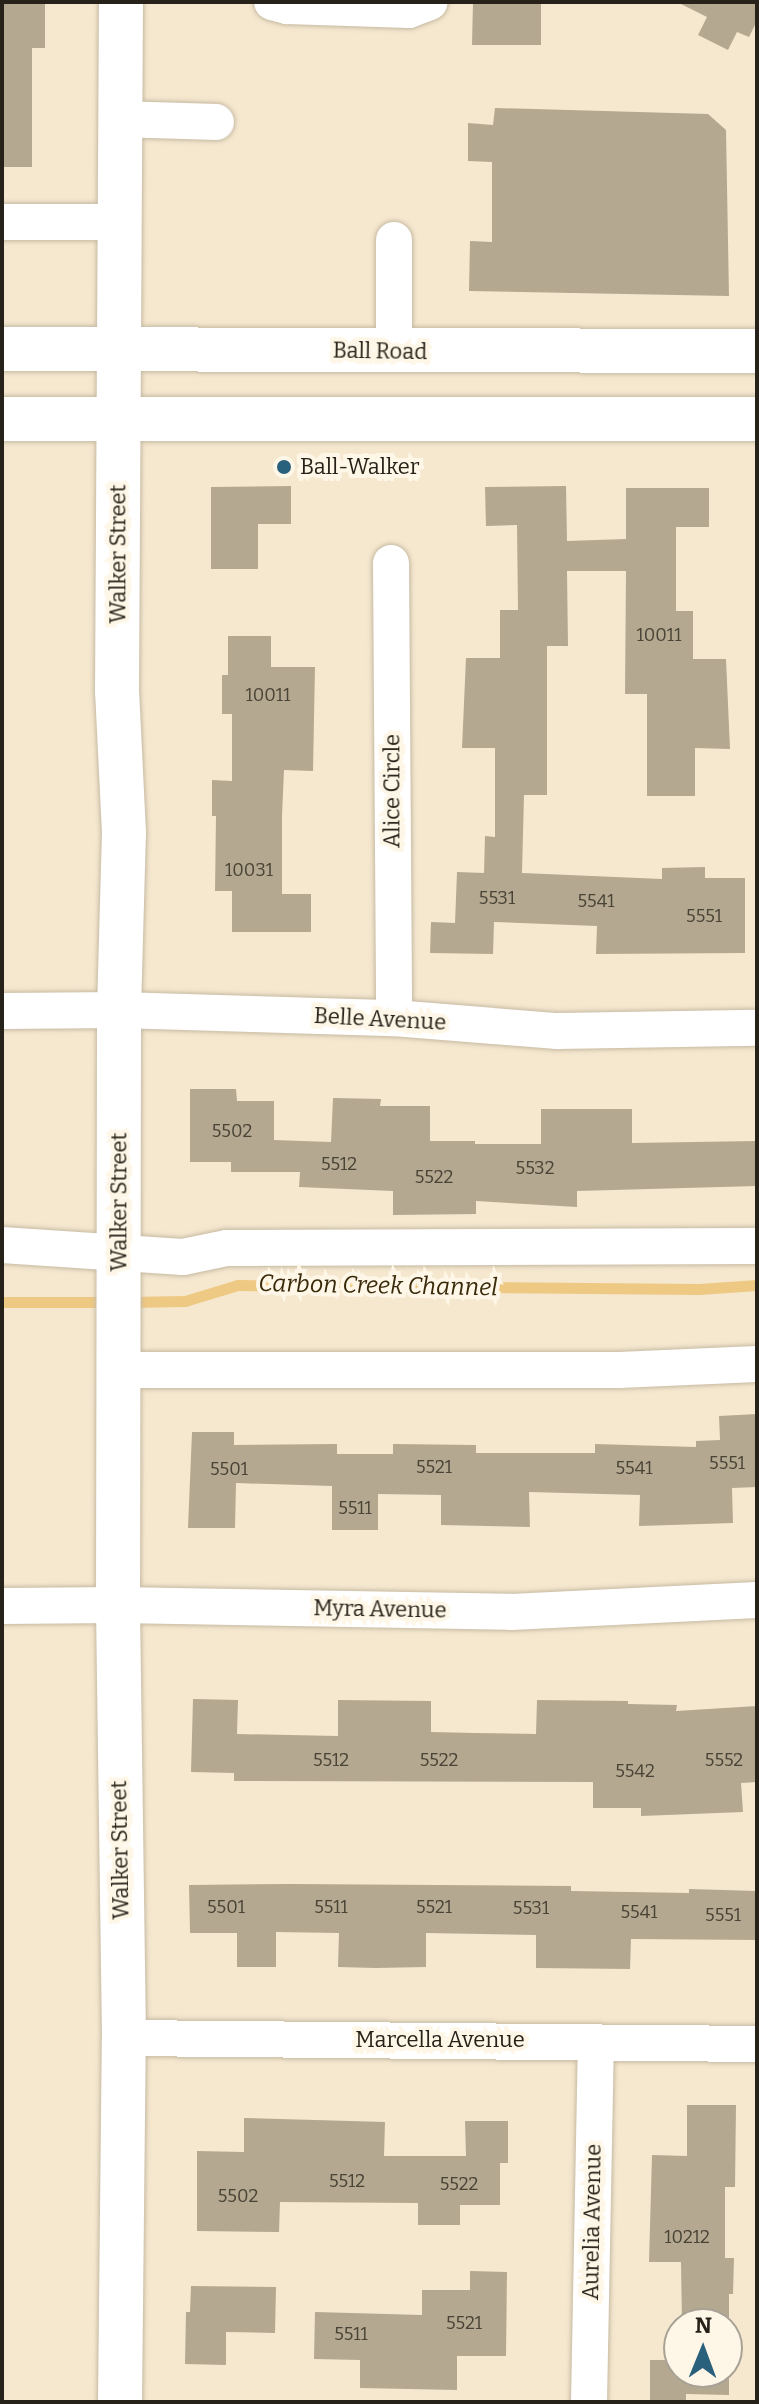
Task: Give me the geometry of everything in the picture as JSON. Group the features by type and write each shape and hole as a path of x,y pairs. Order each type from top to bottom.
{"main road":[{"name":"Walker Street","path":"120,2402 124,2038 118,1605 118,1260 119,1010 124,833 117,692 117,349 121,2"},
{"name":"Ball Road","path":"2,349 757,351"},
{"path":"2,419 757,419"}],"street":[{"path":"272,2 409,10 430,2"},
{"path":"119,119 216,122"},
{"path":"2,222 119,222"},
{"path":"394,240 394,350"},
{"name":"Alice Circle","path":"391,563 394,1018"},
{"name":"Belle Avenue","path":"2,1011 119,1010 394,1018 557,1031 757,1028"},
{"path":"2,1245 118,1260 183,1257 227,1248 757,1246"},
{"path":"118,1354 619,1370 757,1364"},
{"name":"Myra Avenue","path":"2,1606 511,1612 757,1600"},
{"name":"Marcella Avenue","path":"124,2038 757,2044"},
{"name":"Aurelia Avenue","path":"589,2402 596,2042"}],"building":[{"path":"2,2 45,2 45,48 32,48 32,167 2,167"},
{"path":"473,2 541,2 541,45 472,45"},
{"path":"677,2 757,2 757,21 749,37 737,32 728,50 698,35 707,17"},
{"path":"495,108 708,114 726,130 729,296 469,291 470,241 492,242 492,162 468,161 468,123 493,125"},
{"path":"291,486 291,524 258,524 258,569 211,569 211,487"},
{"path":"566,486 567,541 626,539 626,488 709,488 709,527 676,527 676,611 693,611 693,659 726,659 730,749 695,748 695,796 647,796 647,694 625,694 626,571 567,571 568,646 547,646 547,795 524,795 522,873 662,879 662,868 705,867 705,878 745,878 745,953 596,954 597,926 494,922 493,954 430,953 431,922 455,923 457,872 484,873 485,836 495,837 495,748 462,748 466,658 500,658 500,610 518,610 517,525 486,526 485,487"},
{"path":"228,636 271,636 271,667 315,667 313,771 284,770 282,816 282,894 311,894 311,932 232,932 232,891 215,891 216,816 212,816 212,780 232,781 232,714 222,714 222,675 228,675"},
{"path":"190,1089 236,1089 237,1101 274,1101 274,1140 331,1142 333,1098 381,1099 380,1106 430,1106 430,1141 475,1141 475,1144 541,1144 541,1109 632,1109 632,1143 757,1141 757,1186 577,1191 577,1207 476,1201 476,1214 393,1215 393,1191 299,1187 300,1172 231,1172 231,1162 190,1162"},
{"path":"757,1414 757,1487 732,1488 733,1523 639,1526 640,1495 529,1492 530,1527 441,1525 441,1495 378,1494 378,1530 332,1530 332,1486 236,1483 235,1528 188,1528 192,1432 234,1432 234,1445 337,1444 337,1454 393,1454 393,1444 476,1445 476,1453 595,1453 595,1444 696,1447 696,1441 720,1440 719,1416"},
{"path":"193,1699 238,1700 237,1734 338,1736 338,1700 431,1701 431,1732 536,1734 537,1700 628,1701 628,1704 677,1705 676,1711 757,1706 757,1782 741,1783 743,1812 641,1816 641,1808 593,1808 593,1782 234,1781 234,1773 191,1772"},
{"path":"189,1885 571,1886 571,1891 689,1893 689,1889 757,1891 757,1940 631,1939 630,1969 536,1968 536,1935 426,1933 426,1967 376,1968 338,1967 339,1933 276,1932 276,1967 237,1967 237,1933 190,1933"},
{"path":"687,2105 736,2105 735,2187 725,2187 725,2258 734,2258 733,2294 729,2294 729,2308 682,2308 681,2262 649,2262 652,2155 687,2156"},
{"path":"244,2118 385,2122 384,2156 466,2156 465,2121 508,2121 508,2163 500,2163 500,2205 460,2205 460,2225 418,2225 418,2203 280,2202 279,2232 197,2231 197,2151 244,2152"},
{"path":"470,2271 507,2272 506,2356 457,2356 457,2390 360,2388 360,2360 314,2359 315,2312 422,2315 422,2290 470,2290"},
{"path":"191,2286 276,2287 275,2333 226,2332 226,2365 185,2364 186,2312 190,2312"},
{"path":"650,2360 663,2360 663,2388 729,2388 729,2395 686,2394 686,2402 650,2402"}],"waterway":[{"name":"Carbon Creek Channel","path":"128,1302 185,1301 238,1285 699,1289 757,1285"},
{"name":"Carbon Creek Channel","path":"2,1302 111,1302"}],"place":[{"name":"Ball-Walker","path":"284,467"}]}
